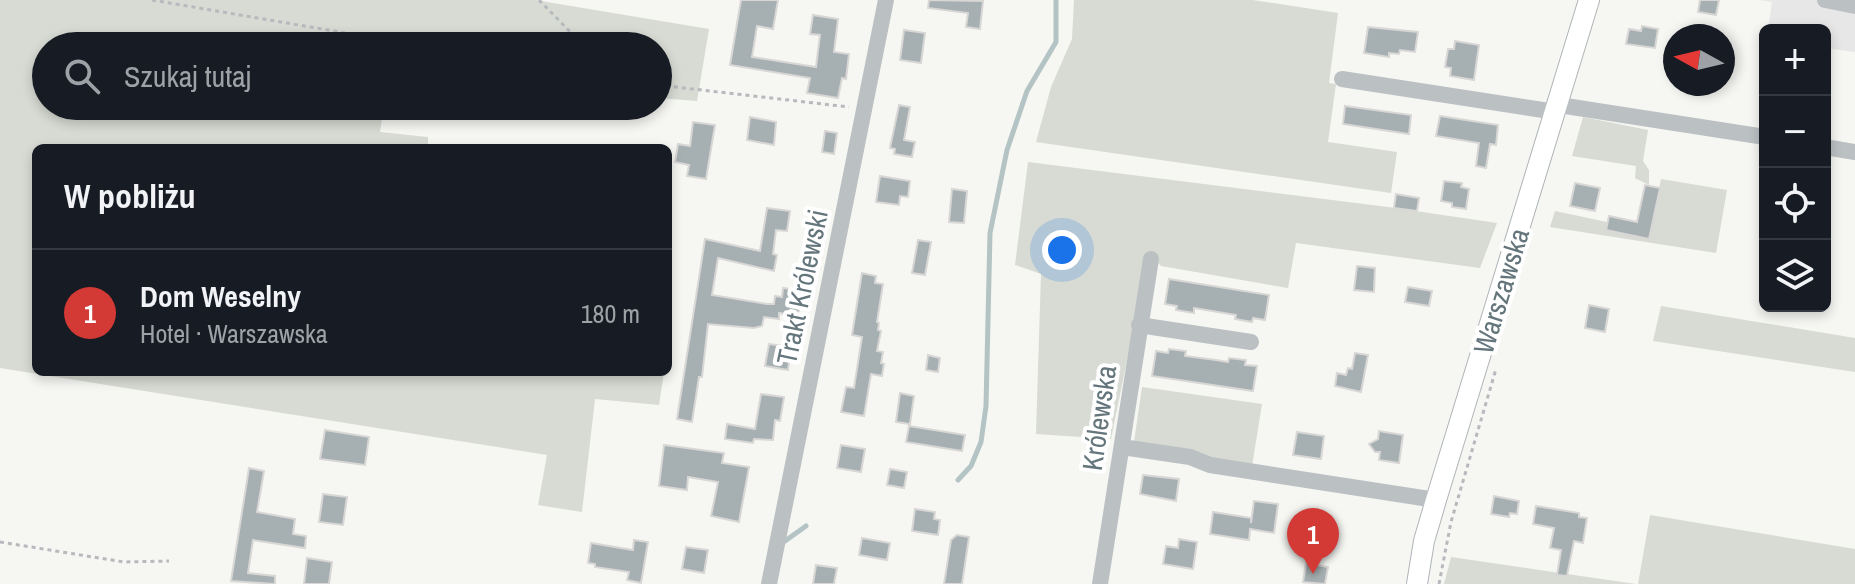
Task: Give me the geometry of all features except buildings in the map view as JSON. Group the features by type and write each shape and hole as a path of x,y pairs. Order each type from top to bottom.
{"main road":[{"name":"Warszawska","path":"1417,584 1424,541 1436,500 1589,0"}],"street":[{"name":"Trakt Królewski","path":"769,584 886,0"},
{"path":"1825,0 1855,6"},
{"path":"1342,79 1759,136"},
{"path":"1831,148 1855,152"},
{"name":"Królewska","path":"1100,584 1151,259"},
{"path":"1139,325 1251,342"},
{"path":"1122,447 1190,457 1210,465 1436,500"}],"path":[{"path":"152,0 340,32"},
{"path":"539,0 570,32"},
{"path":"672,87 865,109"},
{"path":"0,542 124,562 169,561"}],"shaded area":[{"path":"0,0 535,0 709,29 697,101 672,99 672,32 32,32 32,120 382,120 380,132 428,137 428,144 32,144 32,373 0,368"},
{"path":"1074,0 1253,0 1338,13 1329,83 1336,84 1328,142 1397,152 1391,193 1036,142 1051,87 1072,39"},
{"path":"1759,0 1855,0 1855,52 1831,49 1831,24 1769,24 1772,2"},
{"path":"1583,117 1648,130 1643,161 1649,170 1649,185 1635,178 1636,166 1572,156"},
{"path":"1028,162 1497,223 1480,268 1296,243 1288,288 1161,266 1149,252 1111,439 1036,434 1041,274 1015,265"},
{"path":"1661,179 1727,190 1716,253 1550,227 1555,211 1607,222 1606,230 1649,239"},
{"path":"1661,306 1855,338 1855,372 1653,341"},
{"path":"50,376 663,376 659,405 595,399 582,512 538,505 547,455"},
{"path":"1142,387 1262,404 1252,466 1134,442"},
{"path":"1650,515 1855,549 1855,584 1638,584"},
{"path":"1451,557 1636,584 1444,584"}],"waterway":[{"path":"958,480 971,466 981,442 986,406 990,233 1007,150 1027,91 1056,42 1056,0"},
{"path":"785,541 806,526"}],"place":[{"name":"Dom Weselny","path":"1313,574"}]}
